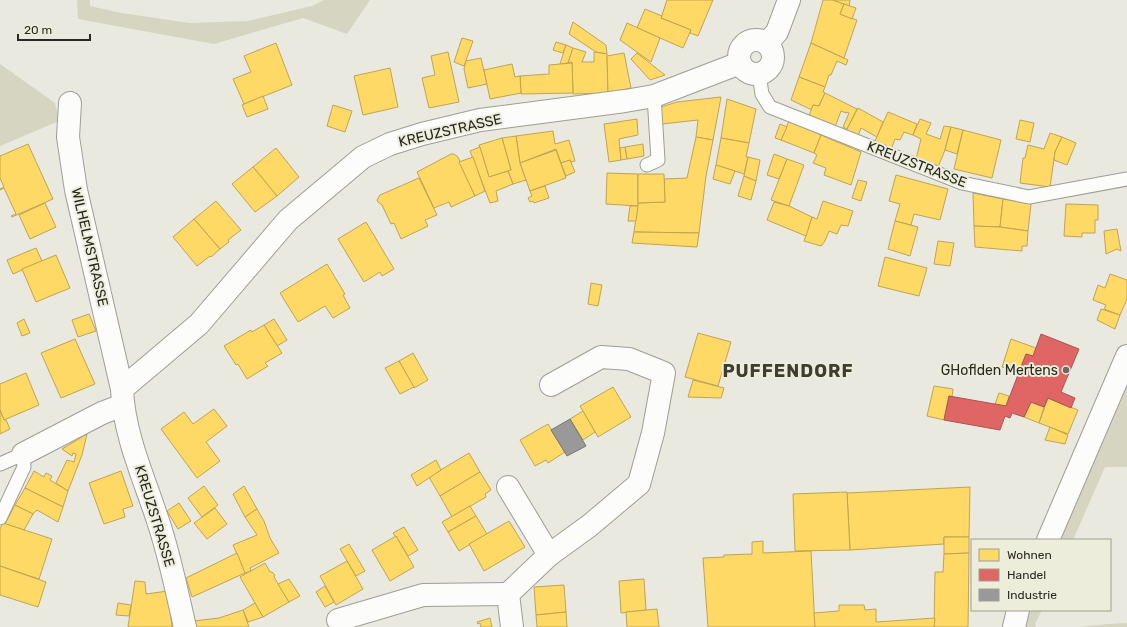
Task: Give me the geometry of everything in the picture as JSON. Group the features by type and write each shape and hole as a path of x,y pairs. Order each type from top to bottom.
{"street":[{"path":"767,43 777,32 789,0"},
{"path":"757,39 767,43 773,54 773,62 769,68 763,73 755,75 747,72 741,67 739,52 743,45 749,40 757,39"},
{"name":"KREUZSTRASSE","path":"23,454 102,413 123,397 199,324 288,220 363,157 390,144 422,134 480,120 654,96 740,62"},
{"name":"WILHELMSTRASSE","path":"70,103 68,137 76,190 123,397"},
{"path":"1048,539 1127,356"},
{"path":"338,620 423,595 508,594 549,555 589,526 639,484 653,433 664,373 629,359 601,357 551,385"},
{"name":"KREUZSTRASSE","path":"123,397 132,444 160,525 185,627"},
{"path":"508,487 549,555"},
{"path":"508,594 512,627"},
{"path":"1014,627 1018,611"}],"lane":[{"name":"KREUZSTRASSE","path":"759,74 762,94 770,107 962,183 1029,197 1127,179"},
{"path":"647,165 658,160 654,96"},
{"path":"0,464 23,454 24,467 0,518"}],"green space":[{"path":"77,0 90,0 90,6 121,13 190,23 248,21 312,6 324,0 370,0 347,34 303,18 214,44 78,19"},
{"path":"0,64 55,103 59,121 0,146"},
{"path":"1125,385 1127,386 1127,467 1105,467 1073,539 1058,539"},
{"path":"1028,611 1042,611 1035,624 1036,627 1026,627 1025,621"},
{"path":"1127,623 1127,627 1079,627 1108,624"}],"building: Wohnen":[{"path":"667,0 713,0 698,36 690,33 691,30 661,18"},
{"path":"823,0 833,0 844,4 840,14 857,20 844,58 811,43"},
{"path":"833,0 850,0 849,6"},
{"path":"844,4 856,8 852,19 840,14"},
{"path":"645,9 662,16 661,18 691,30 683,48 637,28"},
{"path":"573,22 606,45 607,54 596,52 569,34"},
{"path":"627,23 660,38 651,62 620,40"},
{"path":"462,38 473,41 464,66 454,62"},
{"path":"556,42 566,45 563,53 553,50"},
{"path":"276,43 292,85 244,104 233,79 251,72 244,56"},
{"path":"811,43 848,60 846,65 837,61 831,75 829,75 825,87 799,77"},
{"path":"566,45 573,48 568,63 560,64"},
{"path":"573,48 586,52 582,62 594,62 594,52 607,54 608,93 573,94 572,62 568,63"},
{"path":"448,52 459,102 429,108 422,78 435,75 431,56"},
{"path":"624,53 631,88 608,93 607,56"},
{"path":"637,53 665,75 650,80 631,59"},
{"path":"481,58 487,84 468,88 464,69 466,61"},
{"path":"572,63 573,93 521,94 520,76 549,74 549,65"},
{"path":"512,64 515,77 520,76 521,93 490,99 484,70"},
{"path":"390,68 398,107 363,115 354,76"},
{"path":"799,77 825,87 823,92 825,93 819,106 813,105 812,110 791,100"},
{"path":"825,93 857,109 847,129 843,127 849,113 841,111 835,127 809,116 813,105 819,106"},
{"path":"263,96 268,109 247,117 242,105"},
{"path":"721,97 713,140 696,137 698,120 662,124 661,107 677,102"},
{"path":"727,99 756,109 749,143 721,138"},
{"path":"333,105 352,111 345,132 327,126"},
{"path":"858,108 883,122 877,137 861,128 858,136 846,131"},
{"path":"888,112 917,124 913,135 904,132 900,140 895,139 891,150 874,143"},
{"path":"637,119 638,135 619,139 621,160 609,162 604,124"},
{"path":"920,119 931,123 926,134 940,139 944,126 951,127 945,150 938,167 916,159 921,139 913,135"},
{"path":"1020,120 1034,123 1030,142 1016,139"},
{"path":"789,121 821,135 814,153 781,140"},
{"path":"780,124 787,127 781,140 775,138"},
{"path":"951,127 963,130 957,154 945,150"},
{"path":"963,130 1001,140 992,178 954,169"},
{"path":"553,131 555,144 569,140 575,161 571,162 570,160 561,163 556,149 520,163 516,136"},
{"path":"1050,133 1062,137 1055,152 1050,187 1020,183 1023,158 1025,158 1028,145 1044,149"},
{"path":"821,135 861,152 851,185 824,175 826,168 813,163 817,155 814,153"},
{"path":"516,136 520,163 526,180 513,184 508,171 511,170 502,138"},
{"path":"696,137 713,140 706,176 699,233 634,232 638,203 665,202 664,179 687,178"},
{"path":"1062,137 1076,143 1067,165 1054,160 1055,152"},
{"path":"502,138 511,170 489,177 479,145"},
{"path":"721,138 749,143 746,157 748,157 744,174 716,165"},
{"path":"28,144 53,199 12,217 11,216 16,214 4,188 0,190 4,187 0,178 0,156"},
{"path":"643,144 644,156 627,159 625,147"},
{"path":"480,147 489,177 508,171 513,184 496,191 498,201 490,203 470,151"},
{"path":"625,147 627,159 621,160 620,148"},
{"path":"276,148 299,177 277,196 253,167"},
{"path":"556,150 566,178 530,191 520,163"},
{"path":"451,154 458,157 475,196 451,207 449,202 434,208 417,172"},
{"path":"774,154 787,159 779,179 767,175"},
{"path":"473,157 485,191 475,196 459,162"},
{"path":"748,157 760,160 756,181 744,176"},
{"path":"787,159 804,165 789,206 771,200"},
{"path":"570,160 575,172 566,176 561,163"},
{"path":"716,165 735,171 730,184 713,179"},
{"path":"253,167 277,196 255,212 232,184"},
{"path":"607,173 638,174 638,206 606,204"},
{"path":"638,174 664,174 665,202 638,203"},
{"path":"896,175 948,189 940,220 914,214 911,225 895,221 900,204 889,201"},
{"path":"744,176 756,181 751,200 738,196"},
{"path":"419,178 437,215 425,220 428,226 401,239 394,223 391,224 382,205 377,200 380,195"},
{"path":"858,180 867,182 861,201 852,198"},
{"path":"545,186 549,198 534,203 533,201 530,202 528,198 532,196 530,191"},
{"path":"973,193 1003,199 1000,227 974,226"},
{"path":"1003,199 1031,204 1028,231 1000,227"},
{"path":"216,201 241,230 228,240 229,242 220,249 194,219"},
{"path":"823,201 853,211 848,226 841,225 837,234 829,231 821,246 804,241 812,217 817,219"},
{"path":"774,202 789,206 812,217 806,236 767,220"},
{"path":"45,203 56,227 30,239 19,215"},
{"path":"1066,204 1098,205 1098,220 1095,220 1095,233 1082,233 1082,237 1064,236"},
{"path":"630,206 638,206 636,221 628,221"},
{"path":"194,219 220,249 197,266 173,237"},
{"path":"895,221 918,227 910,256 888,249"},
{"path":"366,222 394,269 382,276 380,272 364,282 338,239"},
{"path":"974,226 1000,227 1028,231 1027,246 1022,246 1022,251 975,247"},
{"path":"1117,229 1121,251 1117,249 1106,254 1104,231"},
{"path":"634,232 699,233 697,247 632,243"},
{"path":"938,241 954,243 950,266 934,264"},
{"path":"36,248 42,261 13,274 7,260"},
{"path":"56,255 70,288 36,302 22,269"},
{"path":"885,257 927,268 919,296 878,286"},
{"path":"327,264 345,294 343,295 350,308 333,318 325,306 298,322 280,293"},
{"path":"1110,274 1127,280 1127,299 1120,315 1104,309 1106,305 1093,300 1098,285 1105,288"},
{"path":"591,283 602,285 598,306 588,304"},
{"path":"1101,309 1120,315 1115,329 1097,320"},
{"path":"89,314 96,331 78,337 72,320"},
{"path":"24,319 30,333 22,336 17,323"},
{"path":"274,319 287,340 277,346 264,325"},
{"path":"264,325 282,353 265,363 268,366 247,379 224,346 251,330 252,332"},
{"path":"698,333 731,342 718,386 685,377"},
{"path":"75,339 95,384 61,398 41,353"},
{"path":"1011,339 1036,348 1033,356 1026,354 1019,372 1002,367"},
{"path":"413,353 428,380 414,388 399,361"},
{"path":"399,361 414,387 400,394 385,368"},
{"path":"26,373 39,405 4,420 0,410 0,384"},
{"path":"693,380 724,388 721,398 688,397"},
{"path":"934,386 953,389 952,397 949,396 944,420 927,416"},
{"path":"613,387 631,417 598,437 580,406"},
{"path":"999,393 1009,396 1006,406 995,404"},
{"path":"1048,398 1078,410 1068,434 1039,423"},
{"path":"1031,402 1044,407 1039,423 1024,417"},
{"path":"214,409 227,426 206,442 220,461 197,478 161,429 184,412 193,424"},
{"path":"0,410 10,429 0,434"},
{"path":"583,411 595,432 583,440 570,419"},
{"path":"548,424 565,452 548,463 546,460 535,466 520,440"},
{"path":"1050,427 1068,435 1065,444 1045,440"},
{"path":"87,434 82,455 68,491 56,483 67,460 74,462 76,454 73,453 72,456 62,449"},
{"path":"469,453 480,472 440,496 429,477"},
{"path":"436,460 441,470 417,486 411,475"},
{"path":"34,471 44,477 46,473 52,476 50,480 68,491 63,507 25,488"},
{"path":"121,471 133,506 123,509 125,517 104,524 89,483"},
{"path":"480,472 491,490 485,494 486,497 452,517 440,496"},
{"path":"204,486 218,505 202,517 188,498"},
{"path":"244,486 257,509 245,517 233,494"},
{"path":"970,487 969,537 944,537 944,544 850,550 847,493"},
{"path":"25,488 63,507 58,522 37,510 33,514 15,505"},
{"path":"847,492 850,550 795,551 793,494"},
{"path":"179,503 191,521 178,529 167,511"},
{"path":"15,505 33,514 24,530 5,524"},
{"path":"470,506 476,516 448,532 442,522"},
{"path":"215,508 227,524 207,539 194,523"},
{"path":"257,509 264,521 270,538 279,553 250,568 251,571 245,573 233,545 257,535 245,517"},
{"path":"476,516 487,534 459,551 448,532"},
{"path":"509,521 525,547 484,571 469,544"},
{"path":"3,523 52,539 39,579 0,566 0,529"},
{"path":"404,527 418,550 408,556 393,533"},
{"path":"396,536 414,567 390,581 372,550"},
{"path":"944,537 969,537 969,553 944,554"},
{"path":"763,541 763,553 811,551 815,627 708,627 703,558 724,557 724,555 752,554 752,542"},
{"path":"349,544 365,571 356,576 340,549"},
{"path":"237,553 245,573 192,597 186,578"},
{"path":"969,553 968,627 934,627 935,572 943,572 944,554"},
{"path":"347,561 363,589 336,605 320,576"},
{"path":"265,563 270,572 275,575 274,577 289,602 263,617 240,577"},
{"path":"0,566 46,582 38,607 0,595"},
{"path":"289,579 300,596 289,602 278,584"},
{"path":"644,579 646,610 621,613 619,581"},
{"path":"135,581 145,582 146,594 168,591 172,627 128,627"},
{"path":"564,585 566,612 536,615 534,587"},
{"path":"325,586 334,602 325,607 316,592"},
{"path":"118,603 131,605 129,616 116,615"},
{"path":"255,603 263,617 248,622 243,610"},
{"path":"839,605 864,605 865,610 876,609 876,622 935,618 934,627 815,627 814,613 839,611"},
{"path":"657,609 659,627 627,627 626,612"},
{"path":"243,610 249,627 195,627 194,621 219,618"},
{"path":"566,612 567,627 537,627 536,615"},
{"path":"490,618 492,627 481,627 480,623 478,624 477,622"}],"building: Handel":[{"path":"1041,334 1079,349 1061,392 1075,398 1071,408 1048,398 1044,407 1031,402 1024,417 1012,413 1010,418 1005,416 1000,430 944,420 949,396 1006,406 1026,354 1033,356"}],"building: Industrie":[{"path":"570,419 586,446 567,456 551,430"}],"place":[{"name":"GHoflden Mertens","path":"1066,370"}],"district":[{"name":"PUFFENDORF","path":"788,371"}]}
